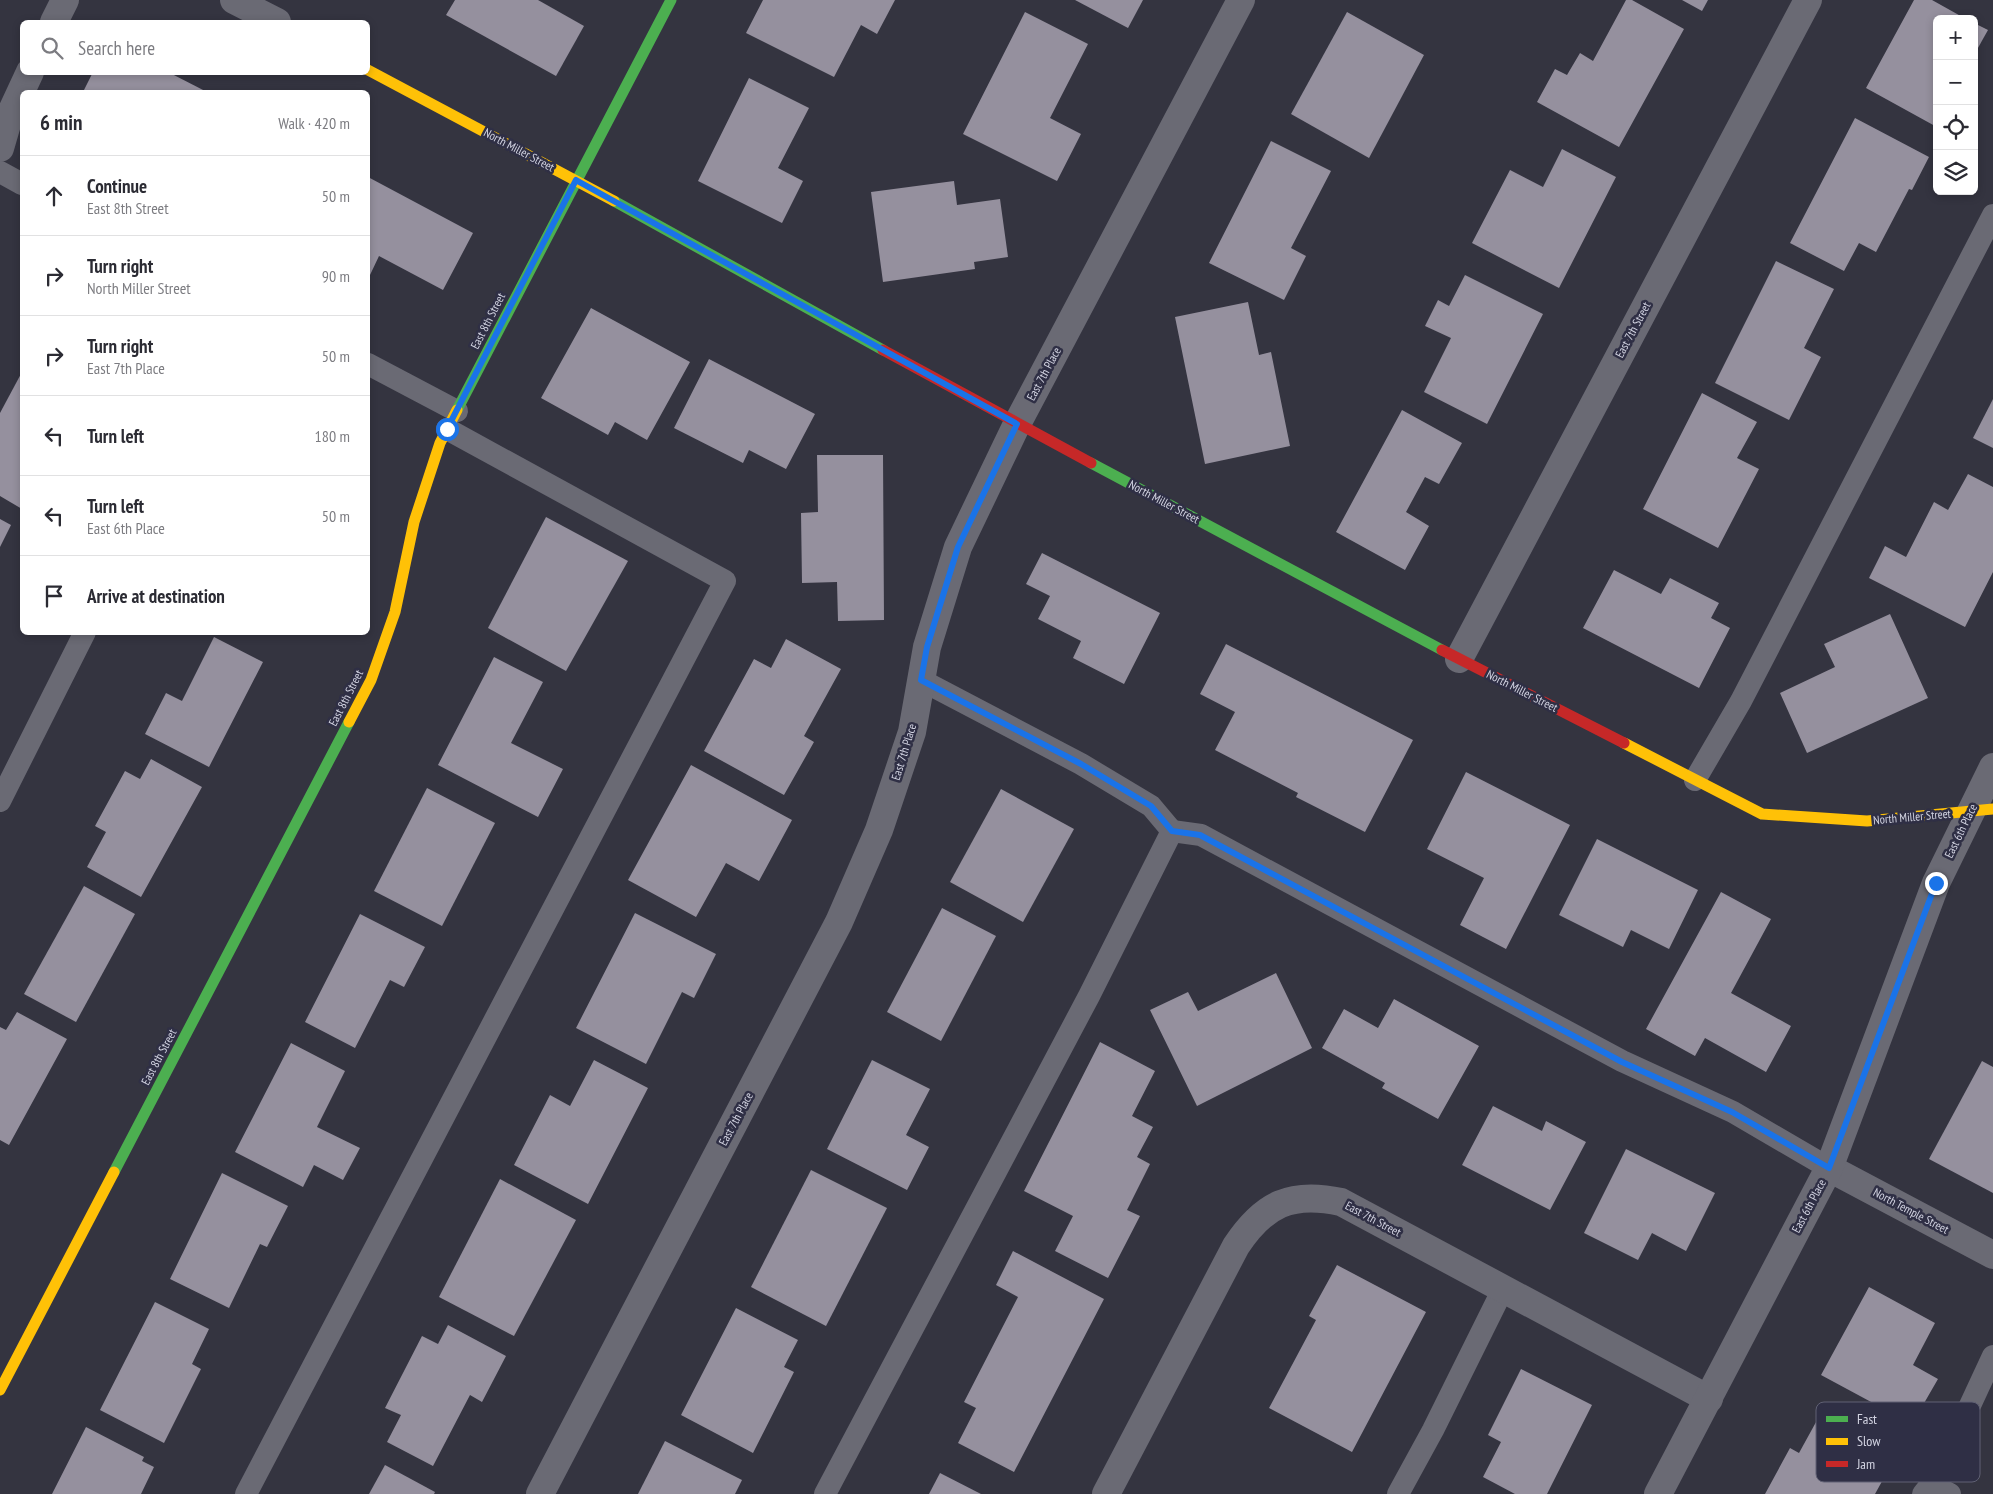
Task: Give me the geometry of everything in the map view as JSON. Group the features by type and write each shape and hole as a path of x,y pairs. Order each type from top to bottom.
{"street":[{"path":"55,20 65,0"},
{"path":"234,0 272,20"},
{"name":"East 8th Street","path":"0,1390 371,680 395,612 414,522 440,443 671,0"},
{"name":"East 7th Place","path":"540,1494 839,922 879,830 912,732 927,647 958,547 1017,424 1241,0"},
{"name":"East 7th Street","path":"1459,659 1808,0"},
{"name":"North Miller Street","path":"370,71 576,180 1017,424 1459,659 1762,814 1867,821 1981,811"},
{"path":"22,90 29,75"},
{"path":"0,148 9,117 20,93"},
{"name":"East 6th Place","path":"1658,1494 1829,1168 1936,883 1981,811 1993,767"},
{"name":"North Temple Street","path":"1829,1168 1993,1255"},
{"name":"East 7th Street","path":"1106,1494 1236,1246 1248,1229 1259,1218 1283,1202 1303,1197 1341,1202 1708,1399"}],"lane":[{"path":"0,172 20,183"},
{"path":"1695,780 1741,701 1993,216"},
{"path":"246,1494 725,581 452,420 370,365"},
{"path":"0,801 83,635"},
{"path":"921,680 1081,764 1151,806 1172,831 1200,835 1622,1062 1732,1112 1829,1168"},
{"path":"825,1494 1089,996 1172,831"},
{"path":"1398,1494 1433,1430 1503,1289"},
{"path":"1972,1402 1993,1356"}],"building":[{"path":"455,0 538,0 584,26 556,76 446,15"},
{"path":"763,0 895,0 877,34 861,25 834,77 746,33"},
{"path":"1075,0 1143,0 1128,28"},
{"path":"1626,0 1632,0 1684,29 1619,147 1537,102 1555,69 1567,75 1580,53 1593,61"},
{"path":"1682,0 1708,0 1702,11"},
{"path":"1914,0 1932,0 1959,15 1933,15 1933,125 1866,88"},
{"path":"1025,12 1088,44 1050,118 1081,134 1057,181 963,134"},
{"path":"1347,12 1424,55 1369,158 1291,114"},
{"path":"1978,25 1988,30 1978,48"},
{"path":"92,75 174,75 203,90 84,90"},
{"path":"749,78 809,108 778,168 803,181 782,223 698,181"},
{"path":"1855,118 1929,157 1912,190 1909,189 1876,252 1859,243 1844,271 1790,243"},
{"path":"1271,141 1331,171 1291,248 1306,256 1284,300 1209,263"},
{"path":"1562,149 1616,177 1559,288 1472,243 1510,170 1543,187"},
{"path":"370,178 473,233 443,290 379,256 370,275"},
{"path":"954,181 957,205 1000,199 1008,257 974,262 975,269 883,282 871,192"},
{"path":"1776,261 1834,289 1804,348 1821,357 1789,420 1715,383"},
{"path":"1465,275 1543,314 1487,424 1424,392 1451,338 1425,326 1438,300 1449,306"},
{"path":"1248,302 1259,355 1271,352 1290,446 1205,464 1175,317"},
{"path":"591,308 690,362 647,440 615,422 608,435 541,398"},
{"path":"709,359 815,414 786,469 749,450 743,463 674,428"},
{"path":"20,376 20,508 0,496 0,413"},
{"path":"1702,393 1757,422 1737,458 1759,469 1718,548 1643,509"},
{"path":"1993,399 1993,448 1973,438"},
{"path":"1402,410 1462,443 1439,484 1425,477 1406,512 1429,526 1405,570 1336,532"},
{"path":"817,455 883,455 884,620 838,621 837,582 802,583 801,513 818,512"},
{"path":"1968,474 1993,487 1993,572 1965,627 1869,578 1885,546 1906,557 1934,502 1948,510"},
{"path":"546,517 628,561 566,671 488,628"},
{"path":"0,519 11,525 0,547"},
{"path":"1042,553 1160,613 1124,684 1073,658 1081,641 1038,619 1050,596 1026,584"},
{"path":"1614,570 1661,594 1670,578 1719,603 1711,618 1730,628 1699,688 1583,628"},
{"path":"1890,614 1928,698 1807,753 1780,693 1835,667 1824,644"},
{"path":"214,637 263,662 209,767 145,734 166,693 182,701"},
{"path":"786,639 841,669 804,736 814,742 784,795 704,751 754,659 771,668"},
{"path":"1226,644 1413,740 1365,832 1296,797 1298,793 1215,750 1235,712 1200,694"},
{"path":"494,657 543,682 511,743 563,769 538,817 438,765"},
{"path":"151,759 202,787 141,897 87,867 106,832 95,826 125,771 140,779"},
{"path":"691,765 792,820 759,881 726,863 696,917 628,880"},
{"path":"1466,772 1570,825 1506,949 1460,925 1484,878 1427,849"},
{"path":"427,788 495,823 442,926 374,891"},
{"path":"1001,789 1074,829 1023,922 950,882"},
{"path":"1597,839 1698,890 1669,949 1631,930 1623,947 1559,915"},
{"path":"84,886 135,914 76,1022 24,994"},
{"path":"1721,892 1771,919 1731,993 1791,1026 1766,1072 1705,1038 1695,1056 1646,1029"},
{"path":"942,908 996,936 941,1041 887,1012"},
{"path":"635,913 716,954 694,998 682,992 646,1064 576,1028"},
{"path":"360,914 425,947 404,987 390,980 355,1048 305,1022"},
{"path":"1276,973 1312,1048 1197,1106 1150,1010 1188,992 1198,1011"},
{"path":"1394,999 1479,1046 1438,1119 1382,1088 1385,1083 1322,1048 1344,1009 1378,1028"},
{"path":"17,1012 67,1039 9,1145 0,1140 0,1027 6,1030"},
{"path":"1100,1042 1155,1071 1132,1116 1153,1127 1137,1157 1150,1164 1127,1210 1140,1216 1108,1278 1055,1251 1073,1216 1024,1191"},
{"path":"291,1043 345,1071 317,1127 360,1148 343,1180 314,1165 303,1187 235,1152"},
{"path":"594,1060 648,1088 588,1204 514,1165 550,1095 570,1106"},
{"path":"872,1060 930,1089 906,1135 929,1147 907,1190 827,1149"},
{"path":"1982,1061 1993,1067 1993,1193 1929,1159"},
{"path":"1493,1106 1542,1131 1546,1121 1586,1142 1550,1210 1462,1165"},
{"path":"1626,1149 1715,1193 1686,1251 1652,1233 1638,1260 1584,1233"},
{"path":"811,1170 887,1208 826,1326 751,1287"},
{"path":"222,1173 288,1206 267,1247 260,1244 229,1308 170,1279"},
{"path":"500,1179 576,1220 514,1336 439,1297"},
{"path":"1013,1251 1104,1299 1014,1472 958,1443 976,1408 964,1402 1018,1297 996,1285"},
{"path":"1337,1265 1426,1312 1352,1452 1269,1408 1316,1320 1309,1316"},
{"path":"1869,1287 1935,1323 1913,1365 1938,1379 1925,1402 1871,1402 1821,1375"},
{"path":"155,1302 209,1329 192,1364 201,1369 164,1443 100,1410"},
{"path":"736,1308 798,1340 784,1367 794,1372 753,1453 681,1415"},
{"path":"448,1325 506,1356 482,1402 470,1395 433,1466 387,1442 401,1415 385,1408 422,1336 438,1344"},
{"path":"1521,1369 1592,1405 1547,1494 1515,1494 1483,1477 1501,1442 1488,1435"},
{"path":"1816,1422 1816,1482 1882,1482 1875,1494 1765,1494 1790,1448 1799,1453"},
{"path":"86,1427 144,1457 142,1461 154,1467 141,1494 52,1494"},
{"path":"665,1441 742,1480 735,1494 638,1494"},
{"path":"385,1465 435,1492 434,1494 369,1494"},
{"path":"940,1473 981,1494 929,1494"}],"traffic: fast":[{"path":"457,410 671,0"},
{"path":"614,201 883,350"},
{"path":"1091,463 1442,650"},
{"path":"114,1172 349,722"}],"traffic: slow":[{"path":"370,71 614,201"},
{"path":"349,722 371,680 395,612 414,522 440,443 457,410"},
{"path":"1624,743 1762,814 1867,821 1993,809"},
{"path":"0,1390 114,1172"}],"traffic: jam":[{"path":"883,350 1091,463"},
{"path":"1442,650 1624,743"}],"route":[{"path":"447,429 576,180 1017,424 958,547 927,647 921,680 1081,764 1151,806 1172,831 1200,835 1622,1062 1732,1112 1829,1168 1936,883"}]}
